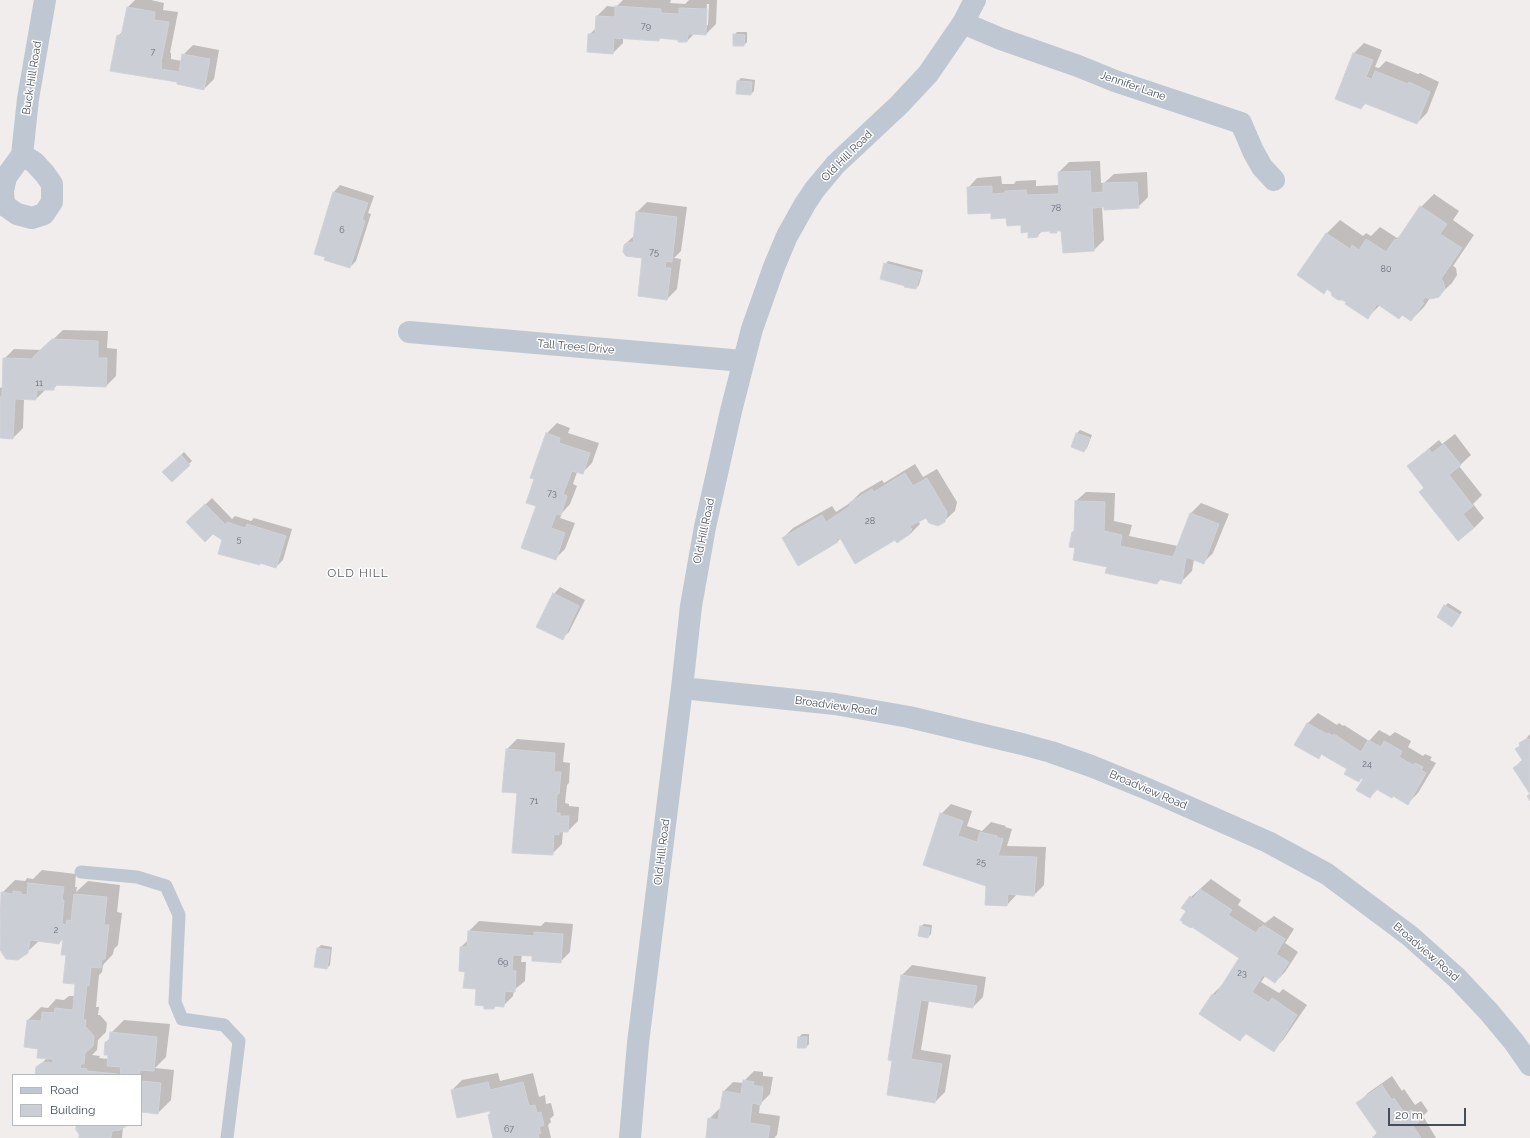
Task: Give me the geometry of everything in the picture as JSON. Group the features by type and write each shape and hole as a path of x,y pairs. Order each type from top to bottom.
{"street":[{"name":"Buck Hill Road","path":"22,155 28,99 45,0"},
{"name":"Old Hill Road","path":"630,1138 638,1043 697,566 731,411 752,329 774,267 787,236 805,204 836,164 912,92 942,55 963,23 975,0"},
{"name":"Jennifer Lane","path":"963,23 1001,39 1078,66 1115,81 1241,123 1253,151 1262,167 1274,180"},
{"name":"Tall Trees Drive","path":"409,332 744,361"},
{"name":"Broadview Road","path":"682,688 835,704 909,717 1022,744 1091,766 1268,842 1327,874 1410,936 1457,978 1489,1012 1514,1042 1530,1065"}],"lane":[{"path":"81,872 137,878 166,886 179,915 175,1002 182,1019 224,1025 239,1041 227,1138"}],"building":[{"path":"615,6 661,9 661,13 679,14 679,8 707,9 706,35 688,34 687,42 678,42 678,40 659,38 659,41 614,38 613,54 587,52 588,34 595,34 596,16 615,17"},
{"path":"127,7 155,12 154,20 169,22 161,69 179,72 182,54 210,59 204,90 177,84 177,82 110,71 117,35 121,36"},
{"path":"733,34 745,35 744,46 733,46"},
{"path":"1353,53 1373,60 1366,77 1372,79 1375,71 1408,84 1409,82 1430,92 1417,124 1364,103 1361,109 1335,99"},
{"path":"737,81 752,82 751,95 736,94"},
{"path":"1090,171 1091,193 1103,192 1103,183 1137,182 1139,208 1104,210 1104,207 1092,208 1094,251 1063,253 1061,231 1056,231 1057,233 1050,233 1050,231 1038,232 1038,237 1028,238 1028,232 1021,233 1021,225 1007,226 1006,218 991,219 991,213 968,214 967,187 992,186 992,194 1005,193 1005,191 1026,190 1027,195 1059,194 1058,172"},
{"path":"333,192 368,203 362,219 365,221 350,268 324,260 325,257 314,254"},
{"path":"1420,206 1447,224 1440,234 1462,248 1441,279 1445,289 1439,297 1431,299 1425,297 1422,302 1424,303 1411,321 1402,315 1399,319 1377,304 1368,319 1345,304 1346,302 1338,300 1332,296 1331,292 1327,289 1324,294 1297,275 1326,233 1350,249 1352,245 1359,250 1366,239 1386,252 1395,239 1397,240"},
{"path":"636,212 677,217 672,262 666,261 665,268 671,268 667,300 638,296 642,258 626,256 623,252 624,245 628,242 633,243"},
{"path":"884,263 921,273 916,289 904,287 905,286 880,279"},
{"path":"52,339 98,341 98,358 107,358 106,387 54,385 54,390 37,390 36,400 15,399 13,439 0,438 0,397 2,397 3,358 33,359 33,357"},
{"path":"546,433 560,438 559,443 590,453 583,474 572,471 563,494 567,496 561,515 556,514 551,528 565,533 556,560 521,548 536,506 526,503 534,479 530,478"},
{"path":"1076,433 1090,438 1084,452 1071,447"},
{"path":"1444,444 1461,465 1449,475 1473,506 1463,514 1474,528 1458,541 1419,492 1424,488 1407,466 1429,449 1432,453"},
{"path":"181,455 190,465 172,482 162,472"},
{"path":"905,473 913,486 927,478 947,512 945,522 938,526 929,523 926,518 910,526 912,530 909,532 910,534 897,543 895,540 855,564 840,538 836,540 838,542 798,566 782,538 822,515 826,522 850,506 849,503 872,489 874,492"},
{"path":"1075,501 1105,502 1104,531 1122,535 1120,546 1173,557 1190,513 1219,524 1204,564 1186,557 1181,584 1158,579 1157,584 1105,573 1107,567 1073,560 1075,548 1069,547 1072,532 1074,532"},
{"path":"205,504 226,525 227,522 245,528 247,524 286,536 276,568 218,554 222,540 213,534 205,542 186,522"},
{"path":"553,593 579,606 563,640 536,627"},
{"path":"1444,605 1460,615 1452,627 1437,617"},
{"path":"1307,723 1327,734 1328,733 1333,736 1334,734 1361,752 1368,740 1381,747 1384,741 1402,751 1399,757 1413,765 1415,763 1423,767 1421,770 1426,773 1408,805 1393,796 1392,798 1376,789 1370,798 1356,790 1363,779 1361,778 1359,782 1344,774 1347,769 1321,754 1319,759 1294,745"},
{"path":"1528,738 1530,740 1530,794 1513,768 1523,761 1515,749 1520,746 1519,743"},
{"path":"506,749 555,753 554,772 561,772 559,794 557,794 556,813 560,813 560,816 569,816 568,832 559,832 559,835 554,834 553,855 512,853 517,793 502,792"},
{"path":"1530,794 1530,801 1527,796"},
{"path":"940,813 963,821 958,836 977,842 980,832 1003,839 998,856 1037,857 1034,896 1008,894 1007,906 985,905 986,886 923,865"},
{"path":"28,883 64,887 62,900 64,900 62,924 66,925 67,920 71,921 74,894 107,897 104,925 109,925 105,959 102,959 101,968 91,967 89,986 87,985 83,1020 86,1020 85,1028 87,1028 94,1036 93,1046 85,1053 84,1064 81,1064 80,1068 87,1069 87,1071 118,1074 35,1074 36,1067 43,1062 53,1063 53,1059 37,1058 38,1049 24,1047 27,1020 41,1021 42,1012 54,1013 55,1008 73,1010 75,984 63,983 66,955 61,955 63,940 60,940 59,944 30,940 28,953 18,960 6,959 0,950 1,892 13,894 13,891 21,892 21,894 27,895"},
{"path":"1200,889 1232,910 1228,915 1256,933 1263,925 1285,939 1276,954 1289,962 1275,983 1263,975 1252,992 1269,1003 1272,998 1297,1015 1274,1052 1245,1033 1240,1041 1199,1014 1212,994 1215,996 1239,958 1192,927 1191,928 1182,923 1183,922 1180,920 1186,911 1181,908 1190,896 1193,899"},
{"path":"920,926 930,928 928,938 918,936"},
{"path":"468,931 534,936 534,932 563,934 561,963 532,961 532,956 513,955 512,971 516,971 515,992 505,991 504,1007 494,1006 494,1009 484,1009 484,1006 475,1005 476,989 463,988 465,972 459,971 460,947 467,947"},
{"path":"317,948 330,950 327,969 314,967"},
{"path":"901,975 977,986 973,1008 921,1000 911,1059 942,1064 935,1103 887,1095 892,1061 888,1060"},
{"path":"110,1032 157,1037 154,1071 140,1070 139,1074 120,1074 121,1067 107,1066 108,1055 104,1055 105,1042 109,1042"},
{"path":"798,1037 807,1037 806,1048 797,1048"},
{"path":"743,1080 754,1082 753,1085 763,1087 761,1105 752,1103 750,1123 770,1126 768,1138 706,1138 708,1118 718,1120 723,1091 741,1094"},
{"path":"142,1081 161,1083 158,1114 142,1112"},
{"path":"488,1082 490,1090 523,1082 529,1106 535,1105 537,1113 541,1112 544,1125 539,1127 541,1133 538,1134 539,1138 493,1138 488,1115 490,1114 490,1111 457,1118 451,1090"},
{"path":"1382,1085 1392,1100 1394,1098 1405,1114 1411,1110 1419,1122 1413,1126 1421,1138 1372,1138 1377,1133 1356,1103"},
{"path":"76,1126 126,1126 120,1130 112,1131 111,1138 79,1138 79,1134 76,1130"}],"district":[{"name":"OLD HILL","path":"358,573"}]}
